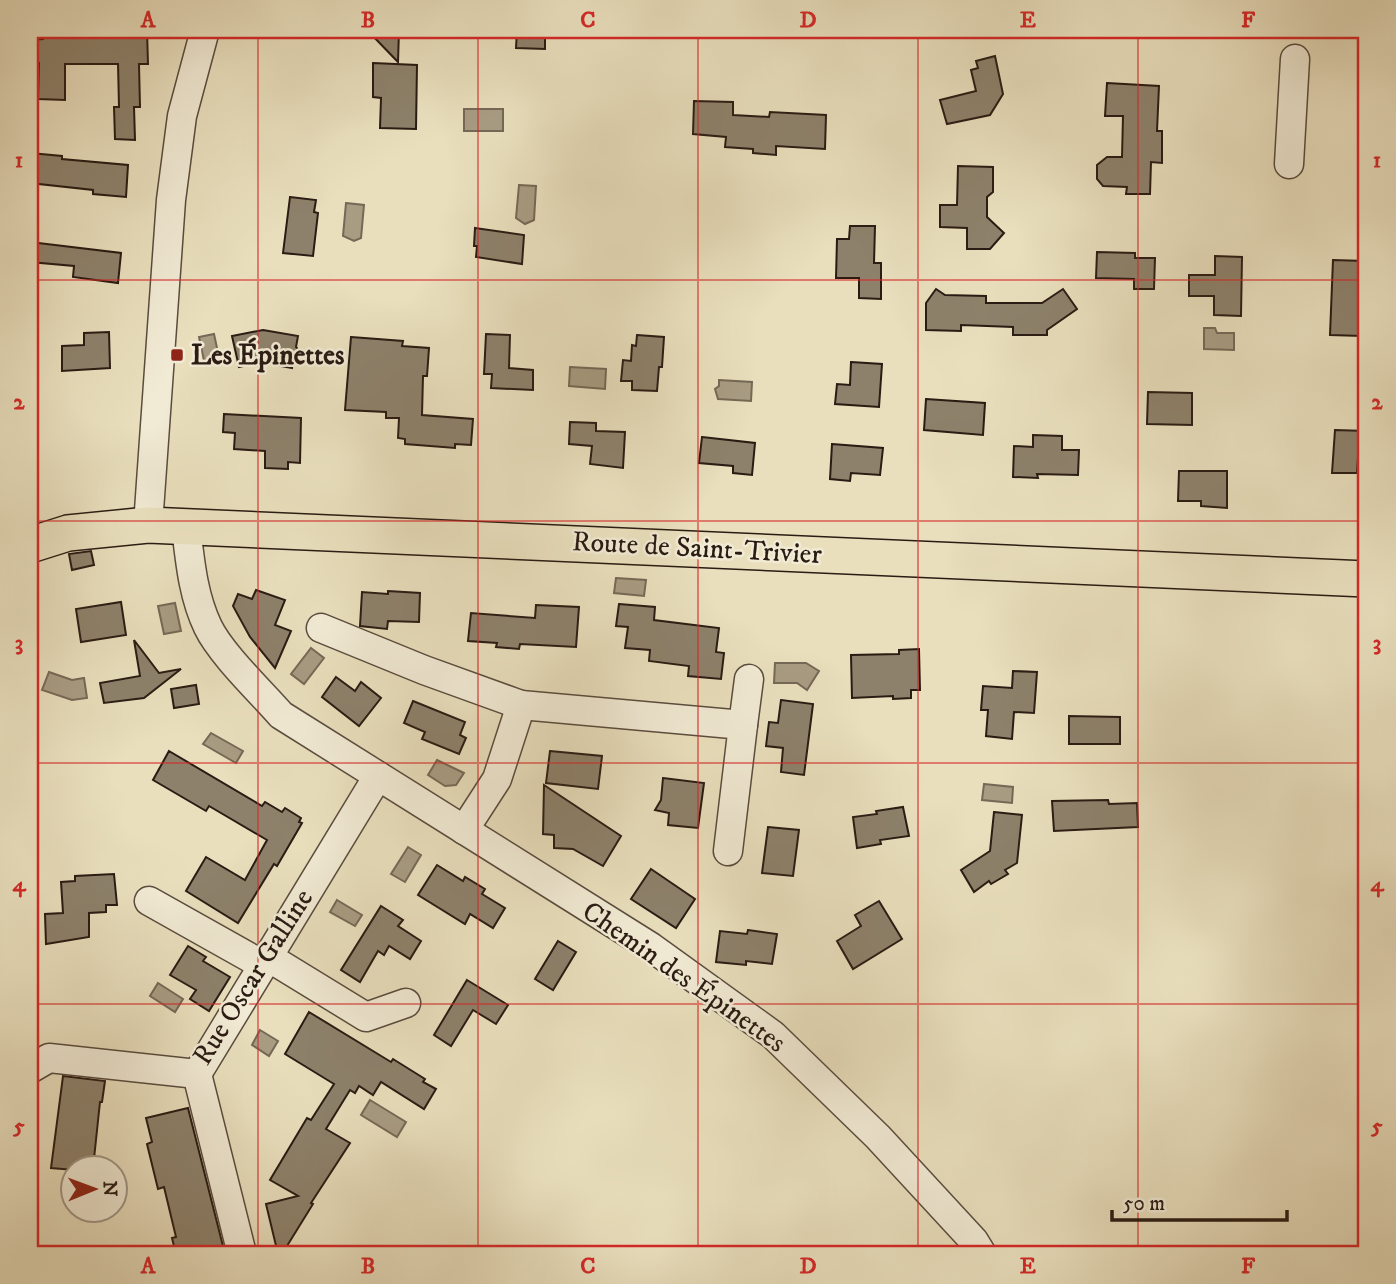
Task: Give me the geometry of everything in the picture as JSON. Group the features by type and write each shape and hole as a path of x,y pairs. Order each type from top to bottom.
{"main road":[{"name":"Route de Saint-Trivier","path":"30,545 68,533 148,525 1366,579"}],"street":[{"path":"148,525 171,200 182,116 205,30"},
{"path":"1289,164 1295,59"},
{"name":"Chemin des Épinettes","path":"186,527 193,583 209,629 236,665 281,715 651,947 773,1035 878,1137 974,1241 982,1254"},
{"path":"321,628 424,670 522,705 743,725"},
{"path":"728,851 749,679"},
{"path":"464,830 497,779 522,705"},
{"name":"Rue Oscar Galline","path":"30,1069 49,1058 197,1074 378,776"},
{"path":"149,901 366,1017 406,1003"},
{"path":"197,1074 242,1254"}],"shaded area":[{"path":"464,109 503,109 503,131 464,131"},
{"path":"519,185 536,186 534,220 525,224 516,218"},
{"path":"346,203 364,205 361,238 354,241 343,236"},
{"path":"1204,328 1215,328 1217,333 1234,333 1234,350 1204,349"},
{"path":"214,334 220,362 205,365 199,337"},
{"path":"570,367 606,369 605,389 569,386"},
{"path":"719,380 752,382 751,401 718,399 715,389 719,386"},
{"path":"616,578 646,580 644,596 614,593"},
{"path":"175,603 181,631 164,634 158,606"},
{"path":"311,648 324,658 304,684 291,674"},
{"path":"775,663 806,663 819,671 807,690 797,683 774,683"},
{"path":"49,672 72,680 84,678 87,698 72,700 42,690"},
{"path":"211,733 243,751 236,763 203,744"},
{"path":"437,760 464,773 456,785 445,786 428,775"},
{"path":"984,784 1013,787 1012,803 982,800"},
{"path":"408,847 421,855 405,882 391,874"},
{"path":"337,900 362,915 355,926 330,912"},
{"path":"158,983 183,999 175,1012 150,996"},
{"path":"260,1030 278,1041 269,1056 252,1045"},
{"path":"370,1100 406,1122 397,1137 361,1115"}],"building":[{"path":"43,30 66,30 66,37 128,36 128,30 147,30 148,64 139,64 140,107 134,107 135,140 115,139 114,107 119,107 118,64 65,64 65,100 38,99 39,63 30,63 30,40 43,39"},
{"path":"367,30 399,30 398,62"},
{"path":"517,30 545,30 545,49 516,48"},
{"path":"995,56 1003,94 990,115 947,124 940,100 976,91 971,70 978,68 976,61"},
{"path":"373,63 417,65 416,129 380,128 381,98 373,97"},
{"path":"1107,83 1159,86 1157,131 1162,131 1162,163 1151,162 1150,194 1126,194 1127,187 1103,186 1097,179 1097,165 1107,157 1122,157 1123,116 1105,116"},
{"path":"694,101 733,102 733,115 769,117 770,112 826,115 825,149 776,146 776,155 753,153 753,149 725,147 726,137 693,134"},
{"path":"30,153 128,165 126,197 93,194 93,190 30,183"},
{"path":"958,166 993,167 993,192 987,197 987,217 1004,233 990,249 967,249 967,228 940,227 940,205 957,205"},
{"path":"290,197 316,200 314,212 318,213 313,256 283,253"},
{"path":"850,226 875,226 874,263 881,263 881,299 859,298 859,278 836,278 837,239 849,239"},
{"path":"475,228 524,235 522,264 476,257"},
{"path":"30,242 121,253 118,283 73,277 74,266 30,262"},
{"path":"1097,252 1135,253 1135,258 1155,258 1154,289 1134,289 1134,279 1096,278"},
{"path":"1215,256 1242,257 1241,316 1214,315 1214,296 1189,296 1189,275 1215,275"},
{"path":"1333,260 1365,261 1362,336 1330,335"},
{"path":"936,289 945,295 986,296 986,303 1042,303 1063,289 1077,309 1047,330 1047,335 1013,335 1013,327 961,325 961,331 926,330 926,303"},
{"path":"263,330 298,336 296,347 302,354 293,361 292,368 260,362 239,367 232,336"},
{"path":"109,332 110,368 62,371 62,346 84,345 84,333"},
{"path":"486,334 510,335 509,368 533,370 533,390 491,388 492,374 484,374"},
{"path":"637,335 664,337 657,391 632,390 632,381 621,381 623,360 631,361 632,345 636,346"},
{"path":"351,337 403,341 402,346 429,348 427,376 423,376 422,415 473,419 471,445 455,444 455,448 405,444 405,439 398,438 399,418 386,418 386,412 345,410"},
{"path":"851,362 882,364 879,407 835,404 837,384 850,385"},
{"path":"1148,392 1192,393 1192,425 1147,424"},
{"path":"926,399 985,403 983,435 924,430"},
{"path":"224,414 301,418 300,463 288,462 288,469 265,468 265,451 234,449 235,433 223,432"},
{"path":"570,422 596,423 596,431 625,432 623,468 590,464 592,446 569,444"},
{"path":"1335,430 1366,431 1366,457 1358,457 1357,473 1332,473"},
{"path":"1033,435 1062,436 1062,450 1079,450 1078,475 1037,474 1038,478 1013,477 1014,446 1033,447"},
{"path":"702,437 755,443 752,475 733,473 733,466 699,463"},
{"path":"832,444 883,448 880,475 851,473 850,481 830,479"},
{"path":"1179,471 1227,471 1227,508 1201,506 1201,501 1178,501"},
{"path":"91,551 94,565 72,570 69,554"},
{"path":"256,590 285,600 275,625 291,631 275,668 250,637 233,606 238,594 252,599"},
{"path":"388,591 420,593 419,622 388,621 387,629 360,626 362,592 388,594"},
{"path":"121,602 126,635 81,642 76,609"},
{"path":"619,604 655,607 654,620 719,628 716,652 724,653 721,679 688,676 689,666 649,661 650,650 625,648 628,627 616,626"},
{"path":"536,605 579,607 576,647 520,644 519,649 496,647 497,643 468,641 471,613 535,618"},
{"path":"134,640 159,673 181,669 144,698 104,703 100,683 140,676"},
{"path":"919,649 920,690 911,690 911,698 852,698 851,655 899,654 899,650"},
{"path":"1013,671 1037,672 1034,713 1014,712 1012,739 986,736 988,710 981,710 983,686 1012,688"},
{"path":"336,677 355,691 361,682 381,698 359,726 322,697"},
{"path":"196,685 199,704 174,708 171,689"},
{"path":"781,700 813,704 804,775 781,772 783,748 766,746 769,722 778,723"},
{"path":"413,701 465,722 460,735 466,738 459,754 422,739 425,732 404,723"},
{"path":"1069,716 1120,717 1120,744 1069,744"},
{"path":"169,751 262,806 265,802 282,812 285,808 301,818 299,822 302,823 277,866 274,864 238,923 186,891 206,857 245,880 267,840 209,806 206,811 153,780"},
{"path":"550,751 602,756 598,789 546,783"},
{"path":"663,778 704,783 698,828 668,825 669,813 655,810 661,800"},
{"path":"544,785 621,836 603,866 573,849 554,848 554,835 543,834"},
{"path":"1108,800 1109,804 1137,803 1138,827 1054,831 1052,801"},
{"path":"903,807 909,836 880,840 881,844 857,848 853,817"},
{"path":"994,812 1022,815 1017,863 1005,870 1008,874 991,884 989,881 974,892 961,870 990,851"},
{"path":"768,827 799,830 793,876 762,873"},
{"path":"437,865 463,881 465,877 485,889 482,894 505,908 493,928 470,914 465,924 418,895"},
{"path":"651,869 695,899 676,928 631,899"},
{"path":"114,874 117,905 106,905 106,912 89,913 89,937 46,944 45,914 63,913 61,882 75,881 75,876"},
{"path":"879,901 902,939 853,969 837,941 861,926 855,915"},
{"path":"381,906 403,920 398,926 421,941 410,959 389,946 384,955 378,951 360,982 341,970"},
{"path":"748,930 777,934 772,964 716,962 720,931 747,934"},
{"path":"558,941 576,952 553,990 535,979"},
{"path":"188,946 206,957 203,961 230,977 209,1011 190,999 196,990 170,975"},
{"path":"467,980 508,1005 496,1024 473,1010 451,1046 434,1035"},
{"path":"309,1012 391,1062 393,1059 436,1089 424,1109 381,1082 373,1095 359,1086 355,1093 350,1090 326,1129 350,1143 282,1254 278,1254 266,1204 298,1196 270,1180 307,1118 311,1120 334,1084 285,1054"},
{"path":"63,1076 105,1081 94,1154 60,1154 60,1169 51,1168"},
{"path":"188,1108 225,1254 176,1254 172,1238 176,1237 164,1187 158,1189 147,1144 152,1142 146,1118"}],"place":[{"name":"Les Épinettes","path":"177,355"}]}
